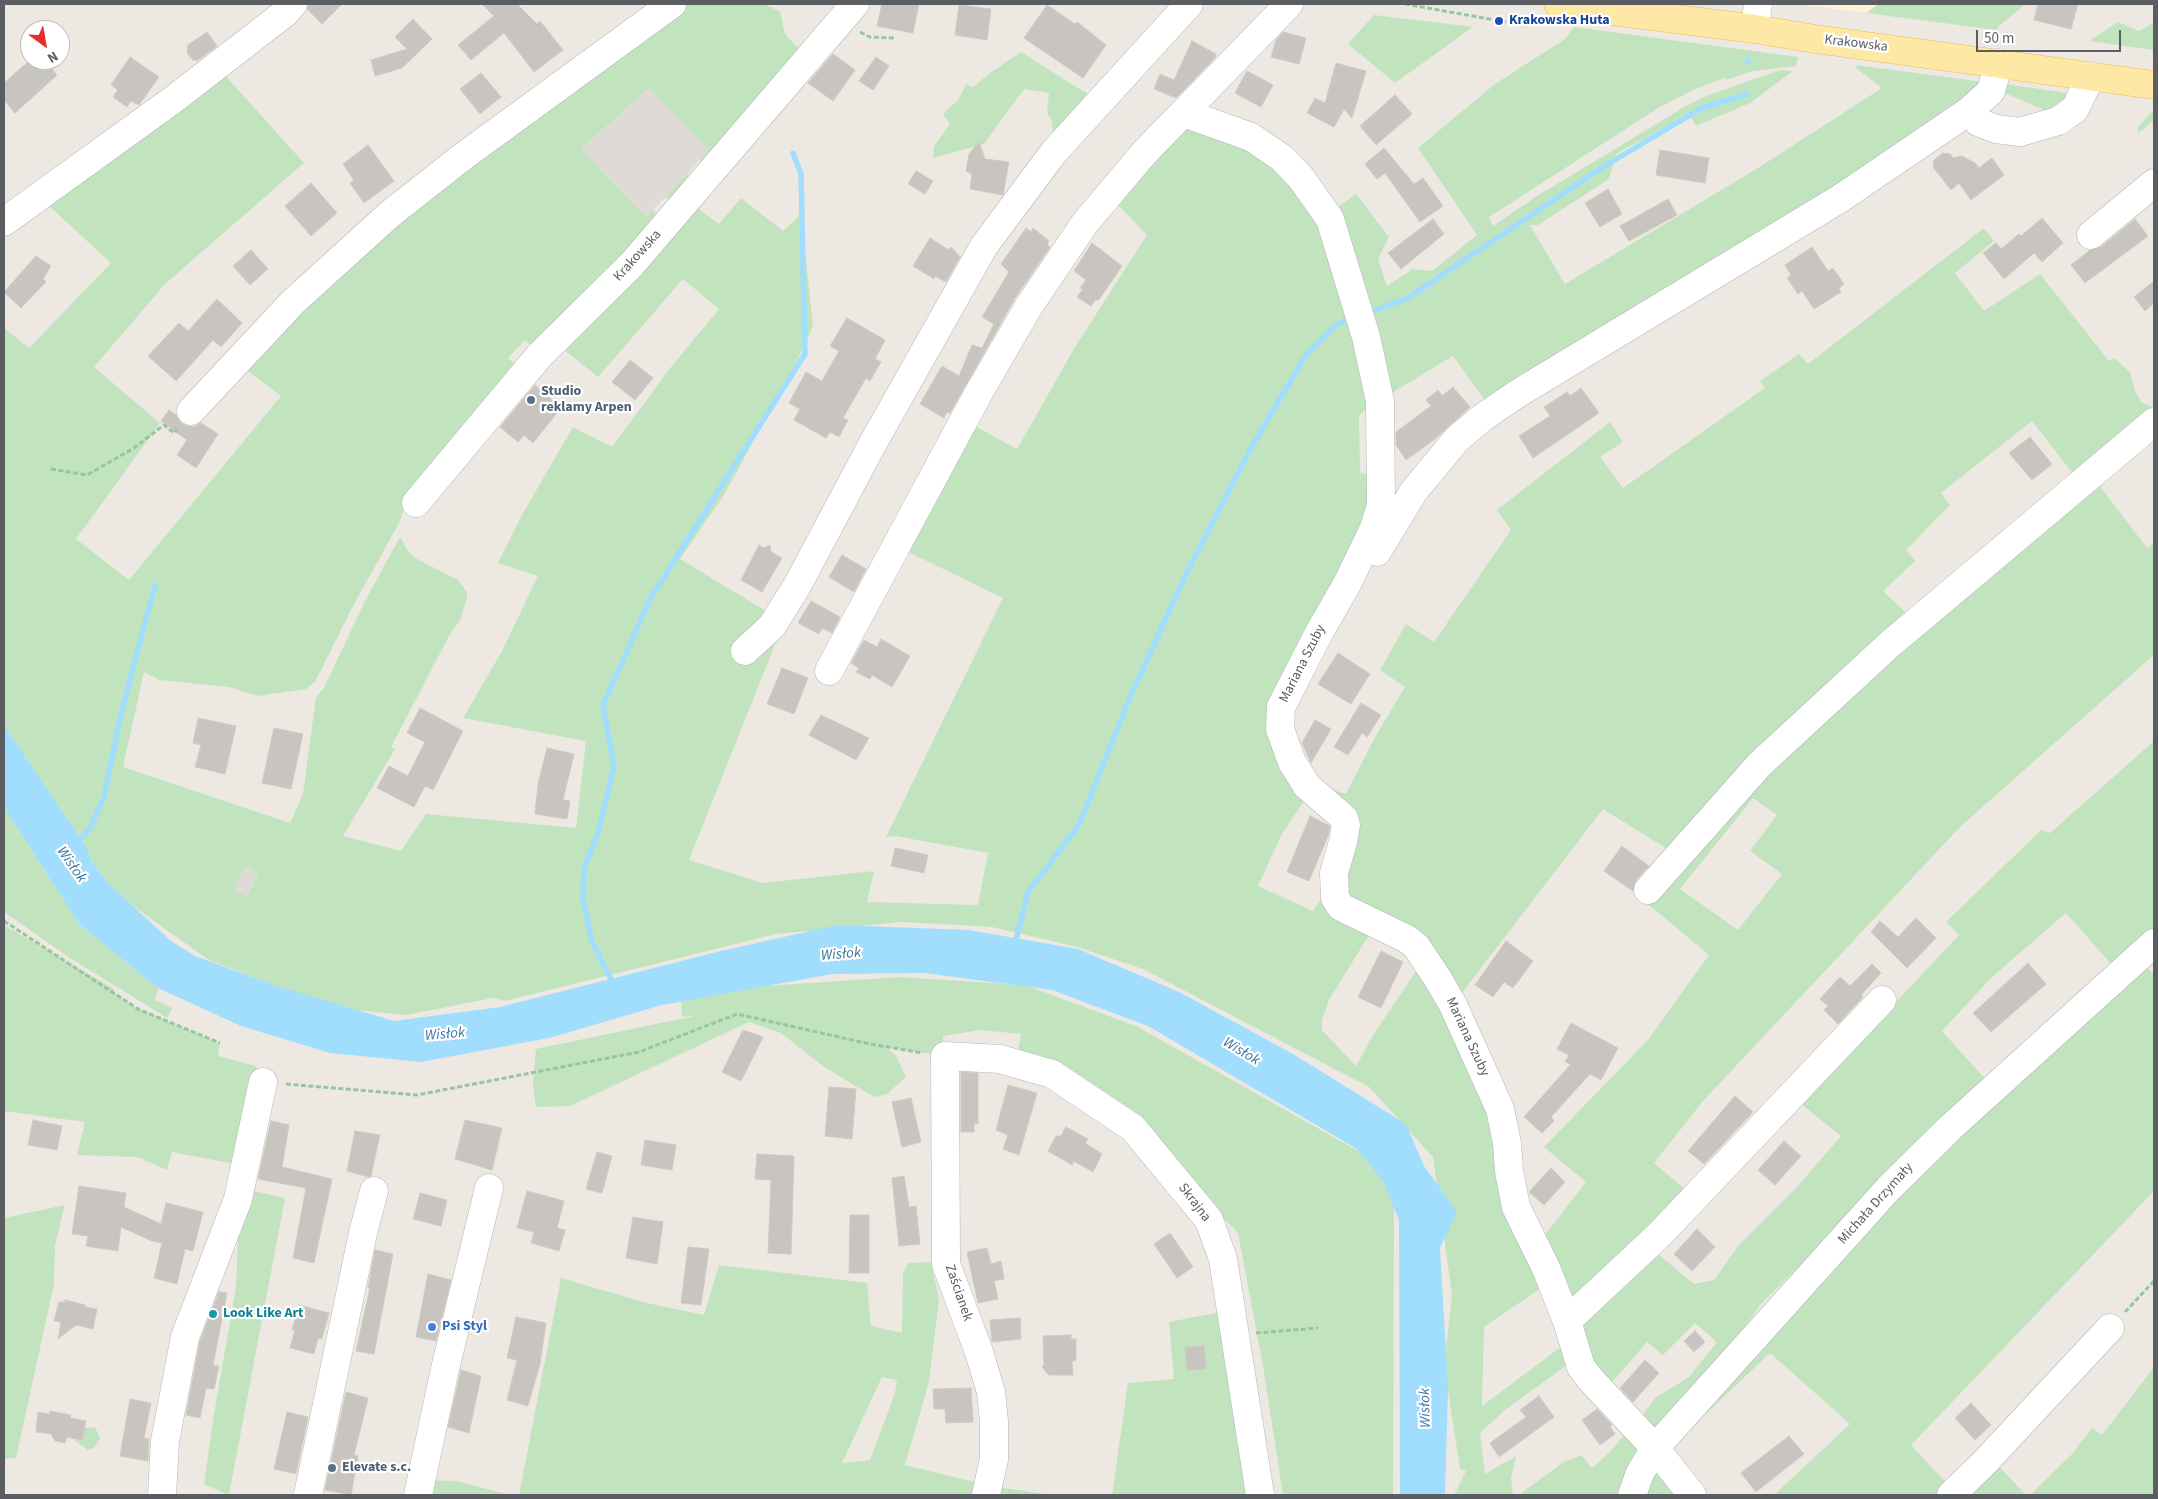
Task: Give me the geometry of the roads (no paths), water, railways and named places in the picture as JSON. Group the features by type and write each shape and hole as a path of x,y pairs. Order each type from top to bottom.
{"main road":[{"name":"Krakowska","path":"1555,14 1757,16 1825,40 2154,85"}],"street":[{"path":"4,222 174,99 285,13 293,4"},
{"path":"191,412 293,302 390,214 461,158 672,4"},
{"path":"745,651 772,626 797,586 873,443 984,246 1054,152 1188,4"},
{"path":"895,431 906,406 993,254 1061,164 1203,4"},
{"path":"829,672 978,394 1029,306 1085,223 1145,152 1289,4"},
{"name":"Krakowska","path":"416,503 539,356 632,264 850,9"},
{"path":"1314,667 1364,573 1414,491 1457,438 1517,394 1842,198 1968,110 1991,91 1999,63"},
{"path":"1968,110 1978,122 1996,129 2020,132 2058,121 2075,108 2091,76"},
{"name":"Mariana Szuby","path":"1184,113 1251,137 1282,158 1302,178 1330,219 1366,337 1380,401 1381,505 1374,528 1347,584 1316,639 1281,708 1280,729 1292,762 1307,786 1344,818 1346,826 1334,873 1335,898 1341,906 1408,939 1416,946 1453,1005 1500,1109 1516,1207 1546,1268 1567,1322 1581,1367 1656,1448 1692,1495"},
{"path":"2091,235 2154,183"},
{"path":"1648,890 1767,757 1890,644 2154,422"},
{"name":"Michała Drzymały","path":"1632,1495 1640,1473 1656,1448 1913,1163 2154,944"},
{"path":"1567,1322 1660,1234 1882,1000"},
{"name":"Zaścianek","path":"946,1056 946,1264 979,1352 990,1392 994,1421 994,1459 986,1495"},
{"name":"Skrajna","path":"946,1056 1000,1058 1052,1074 1133,1128 1209,1220 1223,1259 1260,1495"},
{"path":"162,1495 165,1441 185,1337 238,1199 263,1082"},
{"path":"418,1495 445,1369 489,1188"},
{"path":"308,1495 363,1233 374,1191"},
{"path":"1951,1495 1985,1462 2110,1328"}],"water":[{"name":"Wisłok","path":"4,725 87,848 91,860 109,884 171,941 195,956 280,987 394,1021 500,1007 721,951 837,925 969,930 1078,949 1179,992 1293,1054 1406,1124 1424,1166 1457,1212 1440,1248 1448,1390 1445,1495 1400,1495 1399,1220 1383,1181 1357,1149 1148,1026 1052,990 925,973 832,974 662,1005 549,1038 421,1062 330,1053 241,1026 158,988 79,924 4,807"}],"waterway":[{"path":"1375,310 1408,298 1598,170 1702,108 1747,94"},
{"path":"614,985 592,942 583,898 584,868 598,833 614,766 603,705 650,599 805,354 801,174 793,153"},
{"path":"1015,944 1028,892 1079,825 1128,702 1186,574 1250,450 1305,356 1336,325 1345,321"},
{"name":"Wisłok","path":"76,843 89,830 104,797 121,714 155,585"}],"place":[{"name":"Krakowska Huta","path":"1499,21"},
{"name":"Studio reklamy Arpen","path":"531,400"},
{"name":"Look Like Art","path":"213,1314"},
{"name":"Psi Styl","path":"432,1327"},
{"name":"Elevate s.c.","path":"332,1468"}]}
